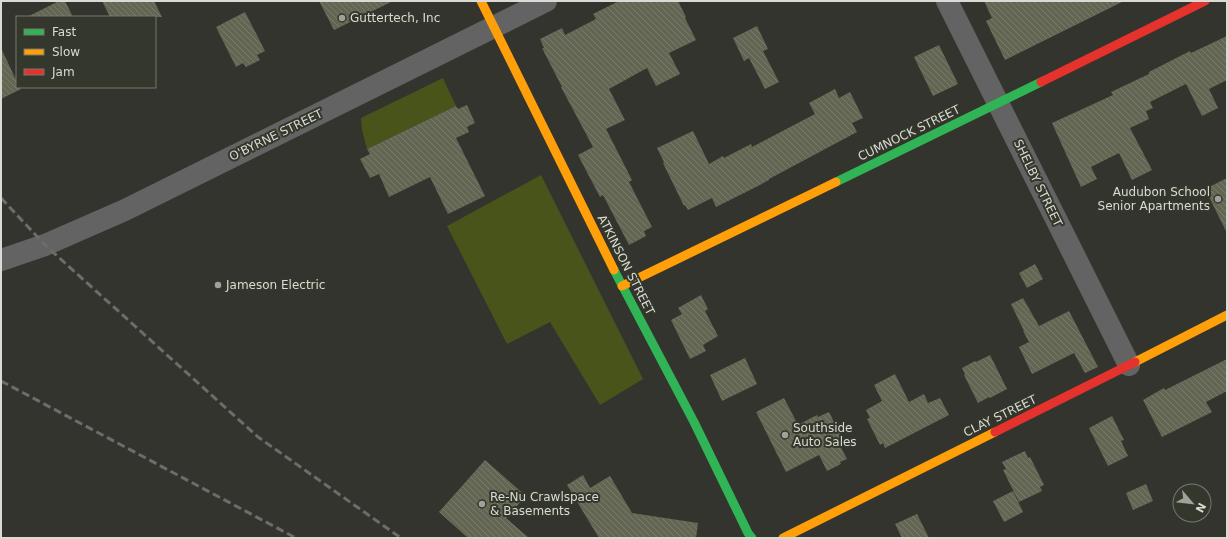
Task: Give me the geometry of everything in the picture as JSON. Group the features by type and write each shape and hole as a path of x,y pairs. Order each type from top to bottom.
{"street":[{"name":"ATKINSON STREET","path":"481,1 622,286 694,422 748,533 752,538"},
{"name":"O'BYRNE STREET","path":"1,260 45,245 124,210 546,1"},
{"name":"SHELBY STREET","path":"947,1 1129,365"},
{"name":"CUMNOCK STREET","path":"622,286 998,104 1205,1"},
{"name":"CLAY STREET","path":"783,538 1227,315"}],"green space":[{"path":"443,78 456,106 367,149 362,130 361,118"},
{"path":"541,175 643,379 600,405 550,322 507,344 447,226"}],"building":[{"path":"59,1 65,1 72,16 29,16"},
{"path":"102,1 154,1 162,17 156,16 110,16"},
{"name":"Guttertech, Inc","path":"319,1 393,1 334,30"},
{"path":"619,1 678,1 696,40 669,53 680,74 656,86 647,68 609,89 625,120 606,129 632,180 629,182 652,227 644,231 646,236 629,245 603,195 600,197 578,155 593,147 561,87 542,48 544,48 540,39 562,28 565,35 596,19 593,14"},
{"path":"984,1 1124,1 1005,60 986,21 992,18"},
{"path":"245,12 265,51 257,55 260,60 246,67 243,63 236,67 216,27"},
{"path":"757,26 768,49 763,51 779,82 765,89 749,58 744,61 733,38"},
{"path":"1227,36 1227,80 1209,89 1218,108 1202,116 1186,84 1150,102 1153,108 1146,111 1149,119 1130,128 1152,170 1132,180 1119,153 1091,167 1097,179 1081,187 1052,123 1113,95 1111,92 1149,74 1149,72 1190,51 1191,53"},
{"path":"939,45 958,84 933,96 914,57"},
{"path":"1,48 16,80 16,88 21,89 1,99"},
{"path":"835,89 839,98 850,92 863,118 852,123 857,132 716,207 712,198 688,210 685,205 684,206 657,148 693,131 709,164 723,156 724,158 751,144 752,147 815,114 809,103"},
{"path":"467,105 475,123 467,127 469,132 456,138 485,196 448,214 430,177 389,197 379,174 370,178 360,159 370,154 367,149 456,106 458,109"},
{"name":"Audubon School Senior Apartments","path":"1227,178 1227,233 1205,189"},
{"path":"1035,264 1043,279 1027,288 1019,273"},
{"path":"701,295 708,309 705,311 718,336 703,345 706,351 690,359 671,320 682,314 678,308"},
{"path":"1023,298 1039,326 1069,311 1098,367 1085,373 1074,353 1032,374 1019,347 1029,342 1011,304"},
{"path":"990,355 1007,389 978,403 962,368"},
{"path":"745,358 757,384 722,401 710,375"},
{"path":"1227,359 1227,391 1206,402 1212,412 1162,437 1143,400 1164,388 1165,390"},
{"path":"895,374 909,402 924,394 928,403 940,398 949,415 885,448 883,443 880,445 867,419 870,418 866,410 882,401 874,385"},
{"path":"784,398 798,425 817,415 818,417 829,412 842,438 837,440 847,459 840,462 841,464 827,471 819,455 786,472 756,412"},
{"path":"1112,416 1124,440 1121,441 1128,456 1108,466 1089,428"},
{"path":"1025,451 1028,458 1030,457 1044,485 1040,487 1042,491 1019,502 1003,470 1006,469 1002,462"},
{"name":"Re-Nu Crawlspace & Basements","path":"485,460 526,496 506,518 529,538 468,538 439,512"},
{"path":"583,475 590,488 610,476 632,513 698,523 696,538 599,538 567,485"},
{"path":"1146,484 1153,501 1133,510 1126,493"},
{"path":"1013,491 1023,512 1004,522 993,501"},
{"path":"917,514 929,538 902,538 895,524"}],"railway":[{"path":"1,198 45,245 258,437 401,538"},
{"path":"1,381 296,538"}],"traffic: fast":[{"path":"836,182 1041,82"},
{"path":"614,270 694,422 748,533 752,538"}],"traffic: slow":[{"path":"481,1 614,270"},
{"path":"622,286 836,182"},
{"path":"1135,362 1227,315"},
{"path":"783,538 995,432"}],"traffic: jam":[{"path":"1041,82 1205,1"},
{"path":"995,432 1135,362"}],"place":[{"name":"Guttertech, Inc","path":"342,18"},
{"name":"Audubon School Senior Apartments","path":"1218,199"},
{"name":"Jameson Electric","path":"218,285"},
{"name":"Southside Auto Sales","path":"785,435"},
{"name":"Re-Nu Crawlspace & Basements","path":"482,504"}]}
